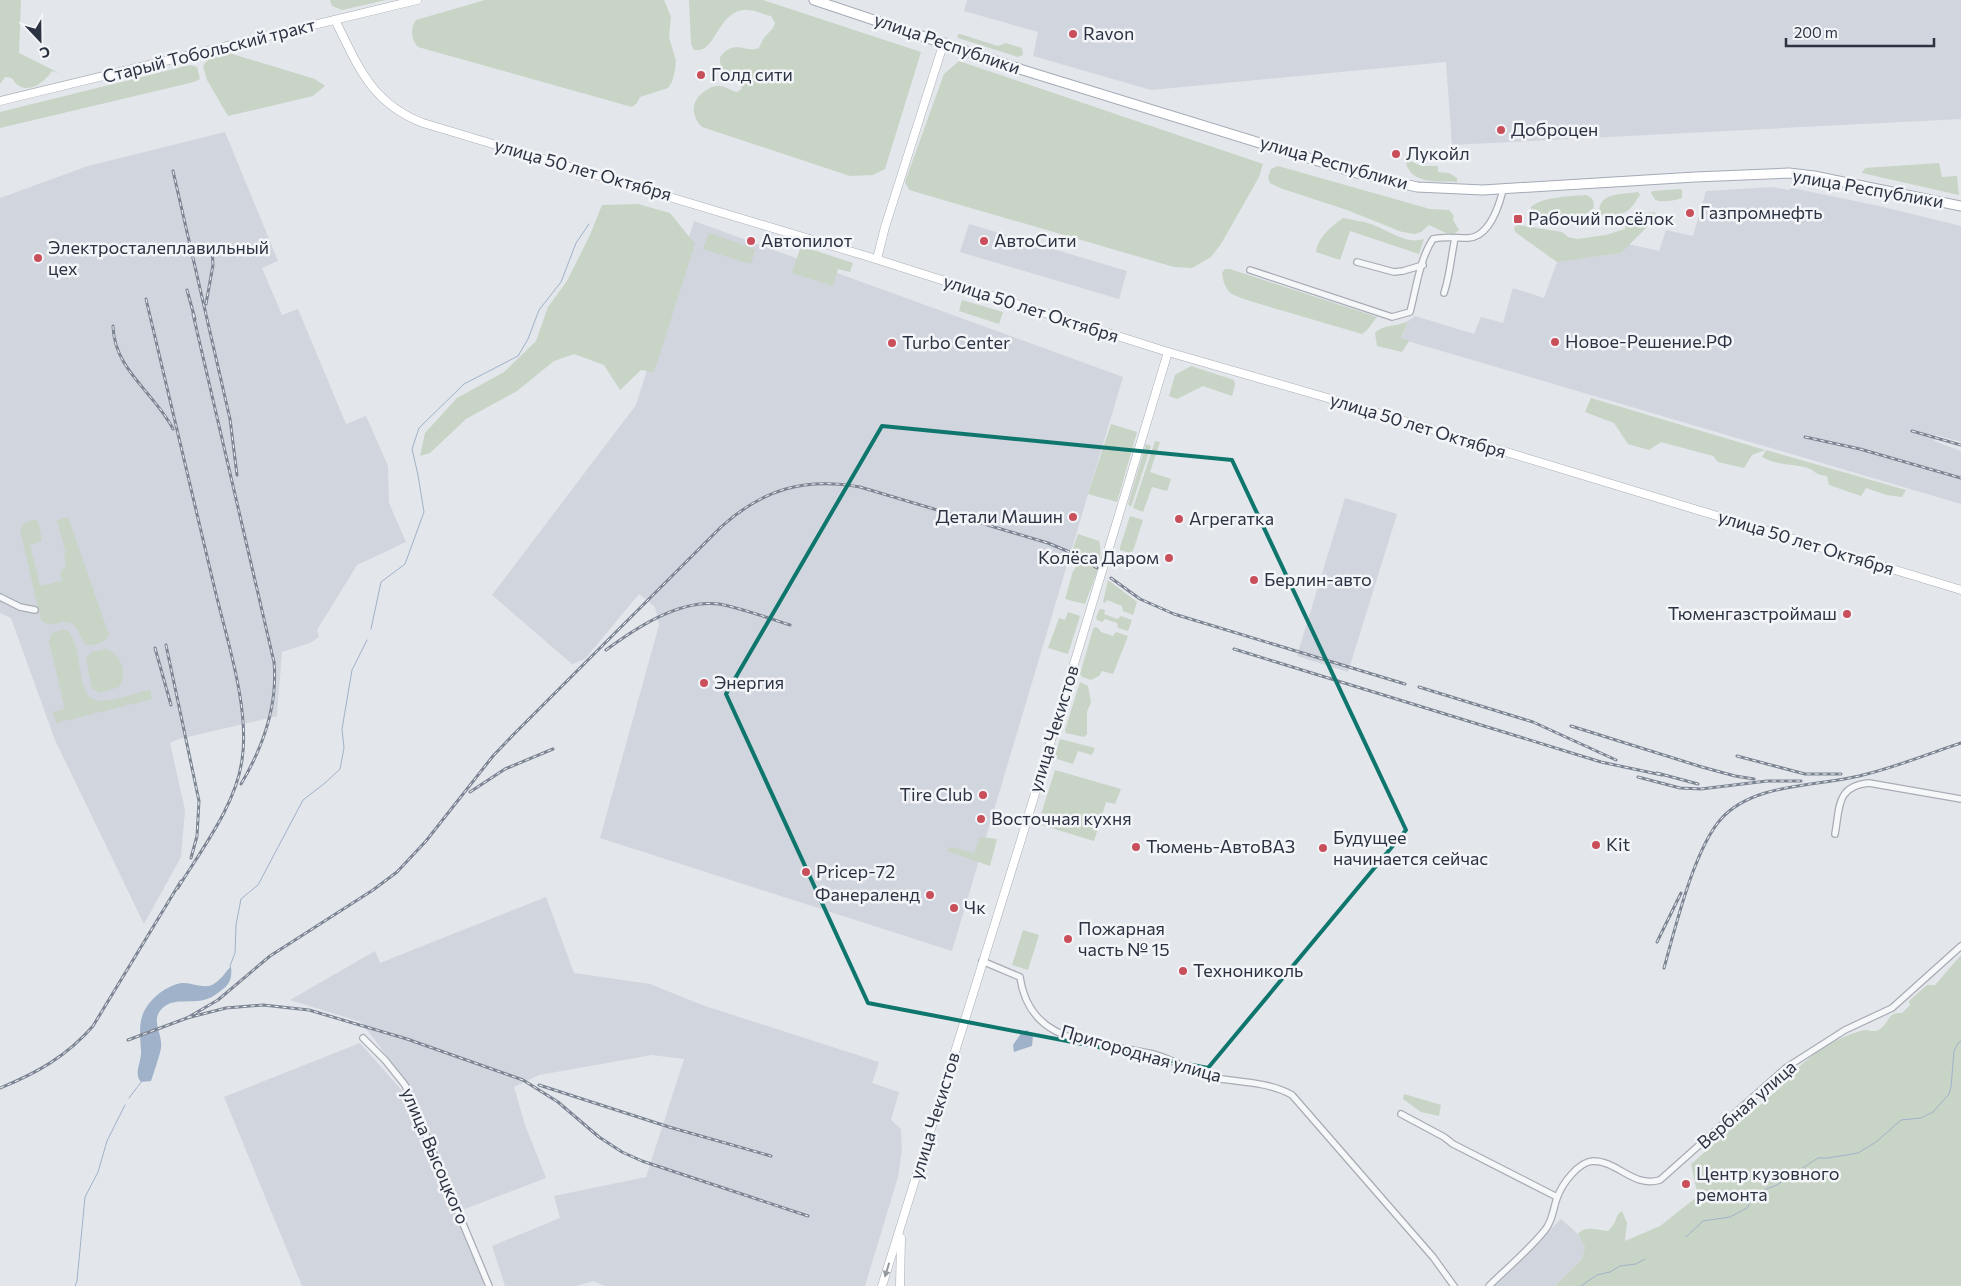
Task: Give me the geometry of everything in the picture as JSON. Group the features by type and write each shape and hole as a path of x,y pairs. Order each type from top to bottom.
{"main road":[{"name":"Старый Тобольский тракт","path":"0,101 418,0"},
{"name":"улица Республики","path":"814,0 1026,70 1364,175 1417,187 1503,190 1695,177 1789,173 1814,176 1961,206"},
{"name":"улица 50 лет Октября","path":"335,20 367,81 389,104 410,118 877,259 1168,352 1344,403 1961,590"},
{"path":"877,259 885,227 944,42"},
{"name":"улица Чекистов","path":"903,1221 1168,352"},
{"path":"882,1286 903,1221"},
{"path":"900,1286 900,1248 903,1221"}],"street":[{"path":"1250,270 1392,317 1410,312 1422,265 1428,246 1433,239 1441,236 1471,238 1481,234 1499,205 1503,190"},
{"path":"1444,294 1450,274 1449,268 1455,238"},
{"path":"1357,262 1394,272 1403,272 1412,267 1422,265"},
{"path":"0,597 20,607 35,610"},
{"path":"1835,834 1840,802 1845,791 1857,784 1869,783 1961,799"},
{"name":"Вербная улица","path":"1557,1197 1572,1175 1585,1163 1592,1161 1602,1162 1643,1182 1651,1183 1660,1180 1787,1067 1846,1030 1892,1008 1961,946"},
{"name":"Пригородная улица","path":"982,961 1020,977 1022,993 1036,1017 1046,1026 1069,1038 1155,1054 1208,1076 1278,1088 1292,1095 1433,1257 1454,1286"},
{"name":"улица Высоцкого","path":"363,1038 386,1060 405,1085 489,1286"},
{"path":"1400,1114 1444,1137 1453,1144 1557,1197 1553,1215 1546,1229 1488,1286"}],"highlighted area":[{"path":"882,426 1232,460 1406,830 1208,1068 868,1003 726,694"}],"shaded area":[{"path":"967,0 1961,0 1961,119 1452,145 1446,62 1151,90 1033,56 1038,32 964,11"},
{"path":"225,132 278,261 262,268 282,315 298,309 346,424 366,416 388,466 389,503 406,542 357,565 317,630 319,637 310,643 282,652 277,716 179,739 170,743 185,810 181,857 144,924 55,740 11,618 0,613 0,198 88,166"},
{"path":"1773,187 1789,190 1792,188 1879,206 1961,226 1961,442 1936,435 1934,441 1961,451 1961,504 1401,339 1408,321 1415,316 1474,334 1481,317 1503,323 1513,288 1544,298 1557,262 1621,253 1628,244 1659,251 1666,230 1693,236 1706,191"},
{"path":"694,221 1123,377 952,951 600,838 659,625 655,607 639,594 585,659 572,664 492,595 636,405"},
{"path":"969,224 1127,271 1119,299 960,252"},
{"path":"1345,498 1397,514 1348,672 1297,656"},
{"path":"546,897 574,973 650,984 702,1005 879,1062 872,1083 899,1092 891,1120 901,1129 902,1150 898,1177 865,1286 605,1286 593,1281 576,1286 505,1286 492,1246 560,1218 554,1196 646,1177 689,1044 684,1059 652,1055 539,1075 514,1087 525,1125 546,1178 462,1210 409,1085 361,1022 290,1000 375,951 380,963"},
{"path":"360,1043 404,1093 485,1286 302,1286 224,1097"},
{"path":"1561,1219 1578,1234 1585,1247 1582,1259 1555,1286 1494,1286"}],"green space":[{"path":"0,0 21,0 19,53 59,73 52,71 38,85 32,87 21,87 12,78 5,77 0,84"},
{"path":"330,0 386,0 342,10 332,6"},
{"path":"485,0 664,0 671,17 669,37 676,61 672,82 668,88 640,97 632,107 418,47 412,30 416,20"},
{"path":"689,0 763,0 921,52 885,169 873,175 850,176 702,127 695,118 694,113 695,103 700,95 716,86 722,86 738,92 742,88 740,83 723,70 720,57 731,48 759,48 775,23 771,16 753,11 743,10 734,13 721,25 707,46 701,50 694,50 691,44"},
{"path":"960,34 998,46 1006,43 1022,48 1023,55 1018,57 958,38 957,35"},
{"path":"229,53 315,79 325,86 313,96 228,116 207,80 203,66 209,58"},
{"path":"959,61 1263,164 1259,177 1221,244 1211,257 1192,268 1174,267 909,190 905,182 944,74"},
{"path":"190,65 197,67 200,79 194,82 0,128 0,112"},
{"path":"1405,159 1422,166 1438,166 1438,172 1449,173 1457,178 1457,182 1425,180 1418,177 1412,173"},
{"path":"1939,163 1942,177 1957,176 1959,195 1862,173 1865,168"},
{"path":"1278,166 1430,209 1449,210 1454,216 1453,220 1459,230 1454,234 1446,233 1429,225 1421,232 1415,234 1402,232 1270,183 1268,177 1271,169"},
{"path":"1682,190 1682,198 1669,201 1656,200 1651,193 1652,191"},
{"path":"1638,192 1640,195 1625,212 1606,216 1599,213 1600,206 1607,197"},
{"path":"1586,195 1593,200 1593,209 1580,216 1553,220 1537,217 1531,213 1531,207 1542,201"},
{"path":"638,204 670,213 695,244 654,372 641,370 620,390 604,365 574,354 554,361 517,391 466,419 430,453 420,456 425,433 457,398 504,372 536,341 548,307 567,281 590,235 602,205"},
{"path":"1654,212 1657,217 1621,253 1557,262 1515,232 1514,227 1518,225 1562,232 1568,237 1577,239 1606,235 1625,229 1625,216"},
{"path":"1343,218 1371,224 1411,240 1424,239 1419,254 1350,231 1340,260 1316,252 1322,237"},
{"path":"709,233 755,249 751,264 703,249"},
{"path":"801,246 853,263 850,272 838,269 833,286 792,273"},
{"path":"1225,269 1230,269 1377,317 1362,334 1250,301 1227,290 1222,273"},
{"path":"962,300 1003,312 999,324 959,311"},
{"path":"1408,321 1401,338 1409,341 1402,352 1377,346 1375,333 1378,330"},
{"path":"1191,366 1234,380 1235,385 1232,396 1203,386 1177,399 1169,396 1175,375"},
{"path":"1591,398 1765,450 1752,455 1744,468 1718,462 1713,456 1661,442 1649,450 1628,444 1614,423 1585,412"},
{"path":"1111,424 1137,432 1117,502 1088,494"},
{"path":"1155,441 1160,442 1150,472 1171,479 1167,491 1152,487 1143,512 1133,508"},
{"path":"1146,444 1151,446 1131,507 1128,504"},
{"path":"1766,450 1906,490 1902,497 1887,495 1866,488 1861,496 1829,485 1827,476 1808,468 1768,460 1762,457"},
{"path":"1130,516 1143,520 1133,551 1129,553 1120,550 1120,547"},
{"path":"68,517 109,635 105,640 96,644 86,645 76,627 71,623 48,624 41,620 20,530 24,523 34,520 38,521 42,541 30,545 40,586 62,581 60,573 66,565 64,555 66,554 58,523 56,523 58,520"},
{"path":"1078,534 1099,541 1100,548 1099,564 1085,604 1065,599 1073,571 1078,562 1070,557"},
{"path":"1108,580 1137,602 1133,615 1123,611 1122,606 1107,600 1105,603 1103,602"},
{"path":"1101,609 1105,610 1104,614 1117,619 1121,616 1132,620 1128,631 1118,628 1117,623 1105,619 1102,622 1097,620 1096,618"},
{"path":"1068,612 1080,616 1068,654 1048,648 1059,618 1065,620"},
{"path":"1095,627 1101,632 1113,636 1116,632 1128,636 1113,674 1102,671 1099,676 1091,680 1082,677 1080,674"},
{"path":"64,629 71,635 75,644 82,681 91,698 106,701 150,690 152,699 56,723 53,712 65,709 49,641 52,633"},
{"path":"106,649 116,655 122,665 123,677 119,687 100,693 92,688 86,659 92,652"},
{"path":"1080,682 1088,686 1091,702 1087,712 1087,734 1084,737 1066,733 1065,730"},
{"path":"1060,739 1095,748 1092,755 1078,751 1073,764 1054,758"},
{"path":"1055,770 1121,789 1115,804 1106,802 1094,841 1038,824"},
{"path":"980,837 997,839 990,866 947,851 951,847 974,853"},
{"path":"1023,930 1039,935 1028,970 1012,965"},
{"path":"1961,955 1961,1286 1555,1286 1582,1259 1585,1247 1578,1234 1581,1231 1591,1229 1608,1231 1614,1224 1618,1214 1622,1211 1627,1223 1625,1241 1660,1226 1698,1196 1691,1164 1781,1087 1797,1069 1815,1054 1846,1036 1863,1030 1874,1031 1883,1027 1893,1014 1902,1013 1910,1005 1909,1001 1927,985 1935,985"},
{"path":"1404,1094 1441,1105 1439,1116 1421,1112 1403,1099"}],"water":[{"path":"231,966 231,976 226,987 213,996 196,1001 174,1002 165,1006 160,1011 157,1016 157,1026 161,1042 160,1054 151,1081 141,1082 138,1075 141,1054 140,1025 148,1005 161,992 176,984 212,985"},
{"path":"1027,1030 1033,1036 1032,1046 1014,1052 1013,1045 1022,1032"}],"waterway":[{"path":"371,629 381,582 405,564 424,512 412,449 419,428 464,384 518,356 528,339 539,310 561,282 576,243 589,224"},
{"path":"230,966 235,953 236,925 241,899 258,885 303,800 340,769 344,748 342,729 352,670 367,640"},
{"path":"1686,1237 1703,1221 1730,1217 1747,1208 1752,1199 1761,1191 1777,1185 1818,1158 1858,1153 1876,1142 1901,1120 1921,1118 1933,1112 1949,1094 1954,1051 1961,1041"},
{"path":"129,1098 142,1081"},
{"path":"75,1286 85,1197 98,1172 107,1141 125,1105"},
{"path":"1581,1286 1597,1275 1610,1272 1620,1266 1636,1264 1645,1259"}],"railway":[{"path":"173,171 230,419 237,475"},
{"path":"206,304 213,265 212,248"},
{"path":"187,290 195,319"},
{"path":"146,299 231,652 243,719 244,740 242,760 233,794 216,827 178,888"},
{"path":"193,314 274,662 274,694 267,726 256,756 241,784"},
{"path":"113,326 115,342 120,356 173,429"},
{"path":"1912,431 1961,445"},
{"path":"1805,437 1860,449 1961,478"},
{"path":"187,1018 218,1000 270,956 373,890 397,872 426,841 493,756 514,734 721,527 753,503 769,495 803,485 840,484 860,487 1048,543 1079,556 1097,568"},
{"path":"1111,578 1140,599 1174,614 1405,684"},
{"path":"606,650 644,624 689,606 719,604 790,625"},
{"path":"166,645 199,801 197,836 191,858"},
{"path":"155,648 171,705"},
{"path":"1234,649 1601,762 1662,775"},
{"path":"1419,687 1533,722 1616,760"},
{"path":"1571,726 1702,767 1754,779"},
{"path":"1664,968 1686,890 1702,849 1721,819 1735,807 1751,798 1769,792 1863,775 1961,743"},
{"path":"470,792 505,769 553,749"},
{"path":"1737,756 1805,774 1841,774"},
{"path":"1657,773 1698,784"},
{"path":"1638,777 1680,788 1701,789 1767,781 1801,781"},
{"path":"0,1088 51,1063 73,1046 93,1026 181,881"},
{"path":"1657,942 1681,893"},
{"path":"128,1040 187,1018 226,1008 263,1005 309,1010 407,1039 523,1080 558,1102 599,1137 622,1152 642,1161 808,1216"},
{"path":"539,1085 669,1127 771,1156"}],"place":[{"name":"Ravon","path":"1073,34"},
{"name":"Голд сити","path":"701,75"},
{"name":"Доброцен","path":"1501,130"},
{"name":"Лукойл","path":"1396,154"},
{"name":"Газпромнефть","path":"1690,213"},
{"name":"Рабочий посёлок","path":"1518,219"},
{"name":"Автопилот","path":"751,241"},
{"name":"АвтоСити","path":"984,241"},
{"name":"Электросталеплавильный цех","path":"38,258"},
{"name":"Новое-Решение.РФ","path":"1555,342"},
{"name":"Turbo Center","path":"892,343"},
{"name":"Детали Машин","path":"1073,517"},
{"name":"Агрегатка","path":"1179,519"},
{"name":"Колёса Даром","path":"1169,558"},
{"name":"Берлин-авто","path":"1254,580"},
{"name":"Тюменгазстроймаш","path":"1847,614"},
{"name":"Энергия","path":"704,683"},
{"name":"Tire Club","path":"983,795"},
{"name":"Восточная кухня","path":"981,819"},
{"name":"Kit","path":"1596,845"},
{"name":"Тюмень-АвтоВАЗ","path":"1136,847"},
{"name":"Будущее начинается сейчас","path":"1323,848"},
{"name":"Pricep-72","path":"806,872"},
{"name":"Фанераленд","path":"930,895"},
{"name":"Чк","path":"954,908"},
{"name":"Пожарная часть № 15","path":"1068,939"},
{"name":"Технониколь","path":"1183,971"},
{"name":"Центр кузовного ремонта","path":"1686,1184"}]}
